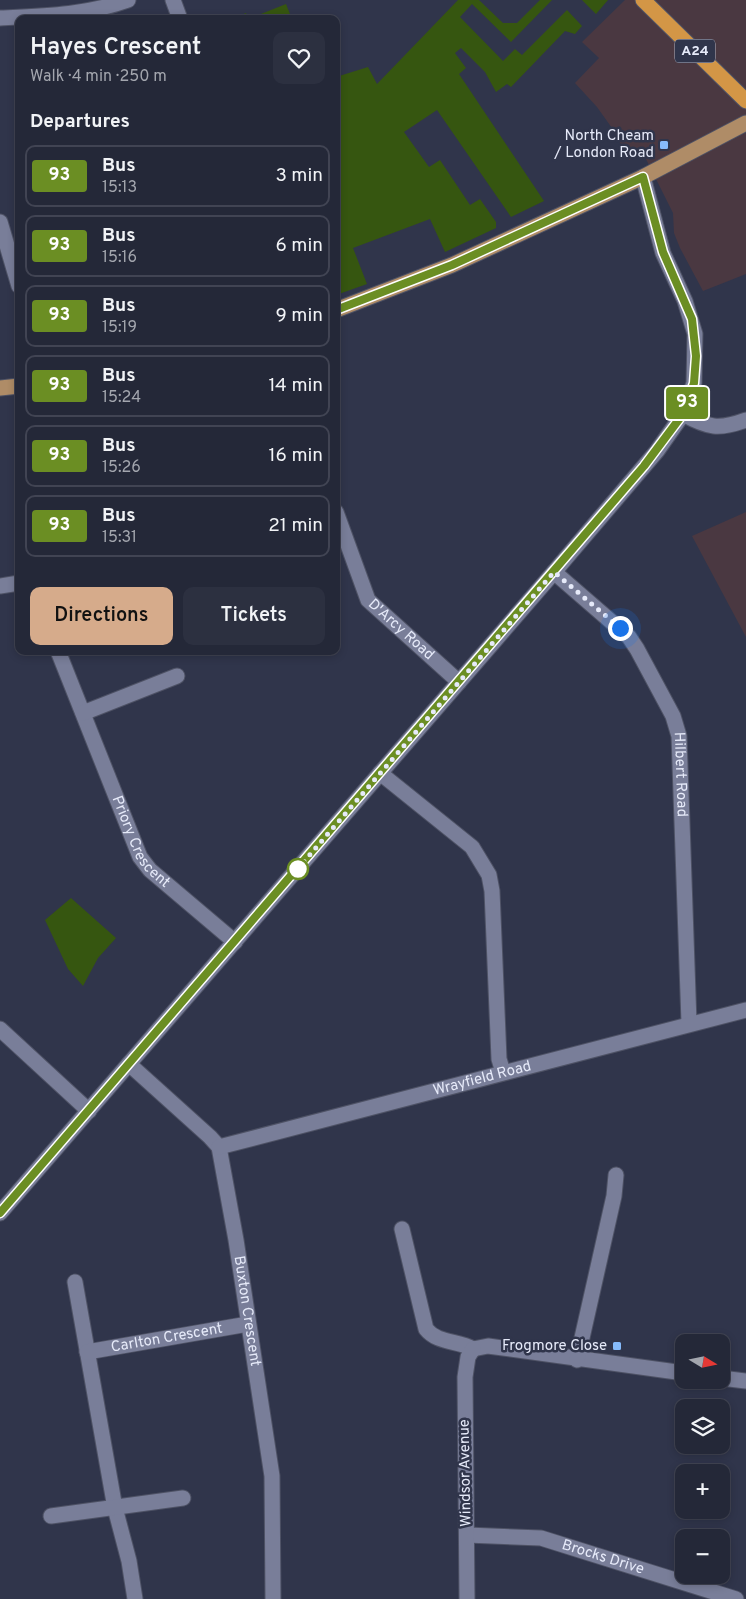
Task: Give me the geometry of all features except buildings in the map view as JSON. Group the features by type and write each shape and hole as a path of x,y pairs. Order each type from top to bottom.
{"highway":[{"name":"A24","path":"643,0 746,101"}],"main road":[{"path":"340,308 452,265 643,177 746,123"},
{"path":"0,388 15,386"}],"street":[{"path":"56,15 104,9 128,0"},
{"path":"173,0 179,15"},
{"path":"0,18 15,17"},
{"path":"0,1212 554,572 657,451 683,414 694,383 695,334 685,301 663,252 643,177"},
{"path":"0,222 15,273"},
{"path":"683,414 706,426 719,427 746,420"},
{"name":"D'Arcy Road","path":"340,523 368,600 459,682"},
{"name":"Hilbert Road","path":"554,572 629,637 677,726 689,1023"},
{"path":"0,586 15,584"},
{"name":"Priory Crescent","path":"60,655 140,856 150,870 235,942"},
{"path":"83,713 176,676"},
{"path":"380,773 472,847 489,875 492,891 499,1059 502,1072"},
{"name":"Wrayfield Road","path":"219,1147 689,1023 746,1010"},
{"path":"0,1029 89,1111"},
{"path":"129,1064 210,1136 219,1147"},
{"name":"Buxton Crescent","path":"219,1147 236,1240 272,1476 273,1599"},
{"path":"577,1360 614,1196 616,1175"},
{"path":"402,1229 426,1329 437,1338 465,1344 473,1349 488,1346 577,1360 675,1372"},
{"path":"75,1282 115,1508 129,1561 135,1599"},
{"name":"Carlton Crescent","path":"87,1352 248,1324"},
{"name":"Windsor Avenue","path":"467,1599 465,1377 468,1357 473,1349"},
{"path":"730,1379 746,1381"},
{"path":"51,1516 183,1498"},
{"name":"Brocks Drive","path":"467,1535 541,1538 736,1599"}],"shaded area":[{"path":"625,0 746,0 746,274 703,291 680,248 674,233 673,213 643,153 629,160 612,128 597,107 575,83 599,58 582,42"},
{"path":"746,512 746,637 692,536"}],"green space":[{"path":"458,0 479,0 503,23 517,23 540,0 552,0 511,42 472,4 460,17 503,61 515,49 522,55 567,10 582,26 575,34 565,31 511,87 507,84 496,92 485,72 461,48 455,53 466,68 459,74 544,201 511,217 437,110 404,132 429,167 440,160 470,205 480,199 496,222 496,228 445,252 430,219 353,248 367,284 340,294 340,76 368,67 377,84"},
{"path":"582,0 608,0 596,14"},
{"path":"286,4 290,15 258,15"},
{"path":"71,898 116,938 98,958 83,986 68,969 45,920"}],"bus line":[{"name":"93","path":"0,1213 644,466 669,436 683,414 694,383 696,356 692,319 663,252 643,177 452,265 340,309"}],"place":[{"name":"North Cheam / London Road","path":"664,145"},
{"name":"Frogmore Close","path":"617,1346"}],"route":[{"path":"298,869 295,872 554,572 620,628"}]}
